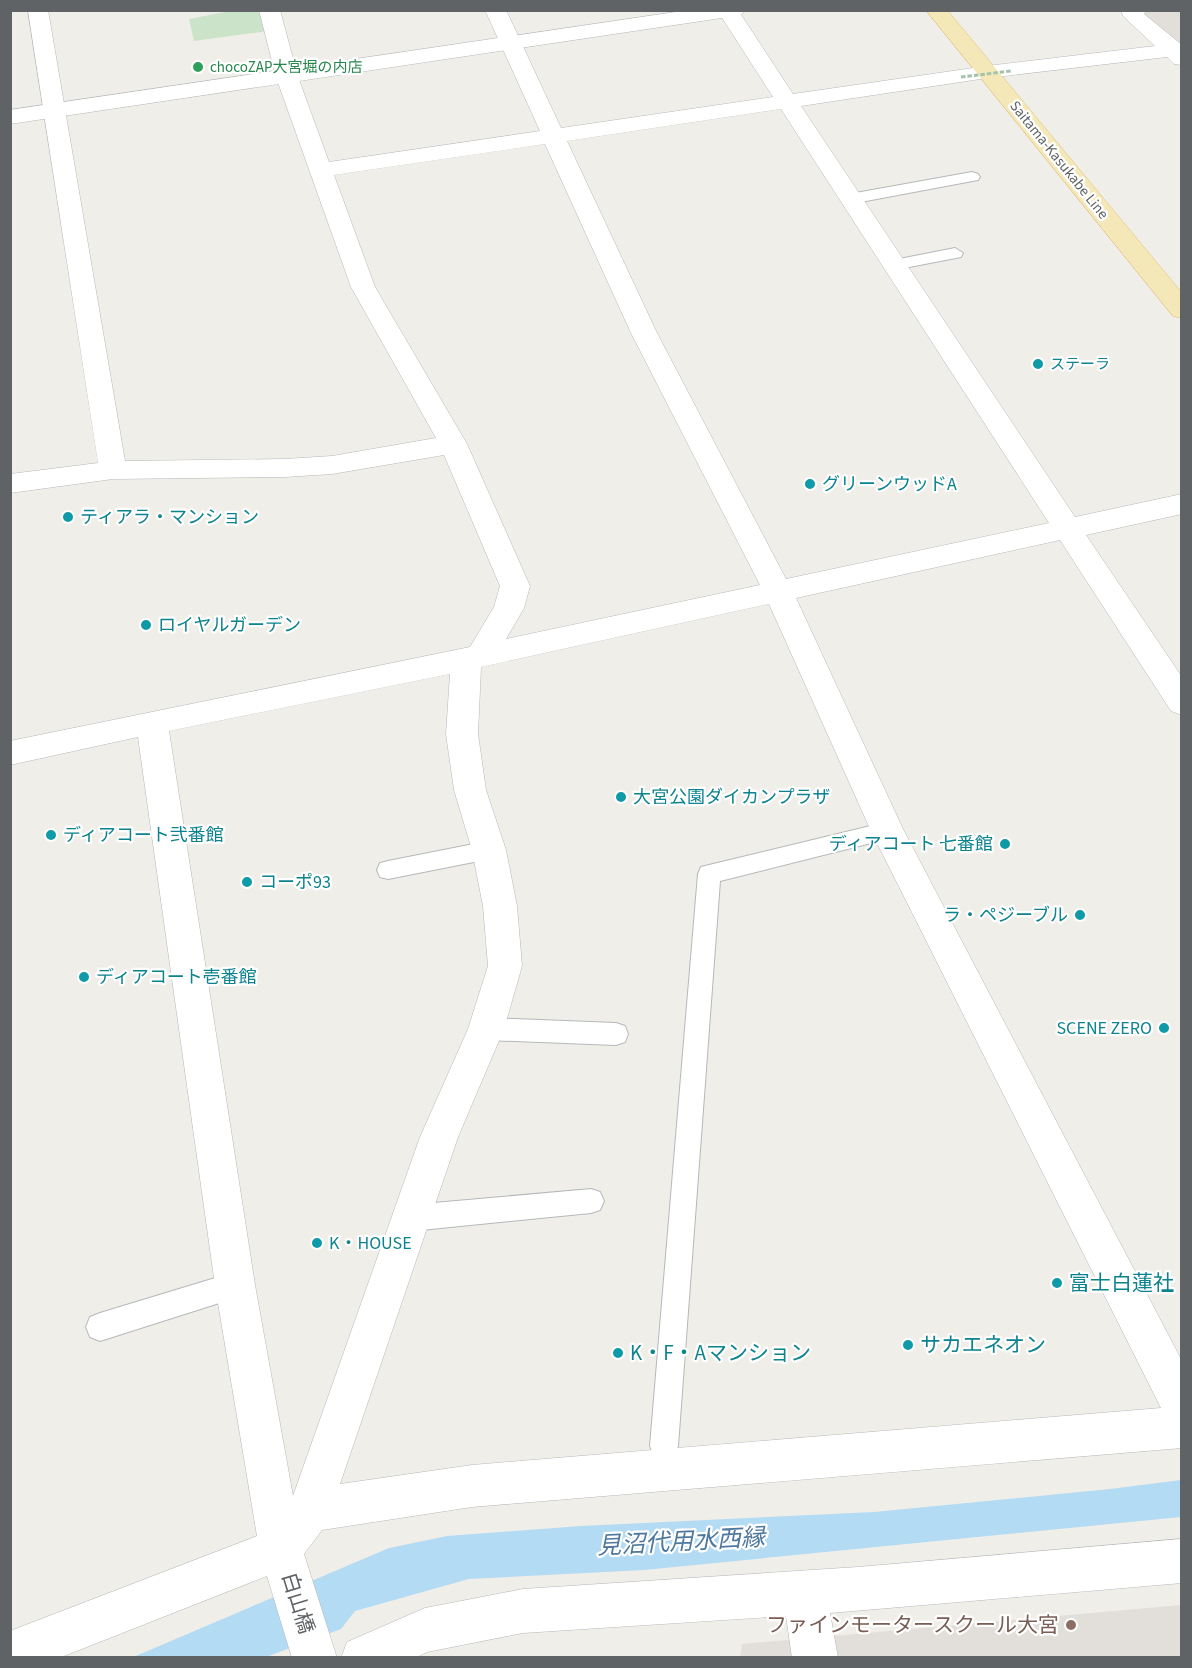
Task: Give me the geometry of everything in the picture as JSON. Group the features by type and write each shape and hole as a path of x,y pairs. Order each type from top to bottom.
{"main road":[{"name":"Saitama-Kasukabe Line","path":"936,10 1182,310"}],"street":[{"path":"38,10 113,470"},
{"path":"10,1654 281,1549 310,1510 439,1137 486,1029 505,966 500,906 489,850 470,790 462,734 473,657 509,608 515,586 453,444 363,286 287,77 269,10"},
{"path":"495,10 644,333 778,592 887,831 1182,1405"},
{"path":"10,117 730,11 785,101 1182,703"},
{"path":"1132,11 1178,54"},
{"path":"321,170 987,72 1178,54"},
{"path":"10,484 113,470 285,468 332,465 453,444"},
{"path":"10,753 473,657 1182,504"},
{"name":"白山橋","path":"152,722 236,1284 281,1549 315,1658"},
{"path":"310,1510 472,1486 1182,1427"},
{"path":"363,1658 425,1630 523,1611 804,1593 1182,1561"},
{"path":"804,1593 815,1658"}],"lane":[{"path":"850,199 972,177"},
{"path":"894,265 955,253"},
{"path":"664,1446 709,874 887,831"},
{"path":"388,870 489,850"},
{"path":"486,1029 616,1034"},
{"path":"411,1218 591,1201"},
{"path":"100,1327 236,1284"}],"path":[{"path":"961,77 1011,71"}],"shaded area":[{"path":"1181,11 1181,48 1142,13"},
{"name":"ファインモータースクール大宮","path":"1181,1605 1181,1657 740,1658 742,1644"}],"green space":[{"path":"230,11 262,11 268,31 194,41 189,19"}],"water":[{"name":"見沼代用水西縁","path":"1181,1480 1181,1517 644,1570 469,1579 355,1611 341,1629 266,1657 131,1658 389,1548 447,1536 581,1526 874,1512"}],"place":[{"name":"chocoZAP大宮堀の内店","path":"198,67"},
{"name":"ステーラ","path":"1038,364"},
{"name":"グリーンウッドA","path":"810,484"},
{"name":"ティアラ・マンション","path":"68,517"},
{"name":"ロイヤルガーデン","path":"146,625"},
{"name":"大宮公園ダイカンプラザ","path":"621,797"},
{"name":"ディアコート弐番館","path":"51,835"},
{"name":"ディアコート 七番館","path":"1005,844"},
{"name":"コーポ93","path":"247,882"},
{"name":"ラ・ペジーブル","path":"1080,915"},
{"name":"ディアコート壱番館","path":"84,977"},
{"name":"SCENE ZERO","path":"1164,1028"},
{"name":"K・HOUSE","path":"317,1243"},
{"name":"富士白蓮社","path":"1057,1283"},
{"name":"サカエネオン","path":"908,1345"},
{"name":"K・F・Aマンション","path":"618,1353"},
{"name":"ファインモータースクール大宮","path":"1071,1625"}]}
